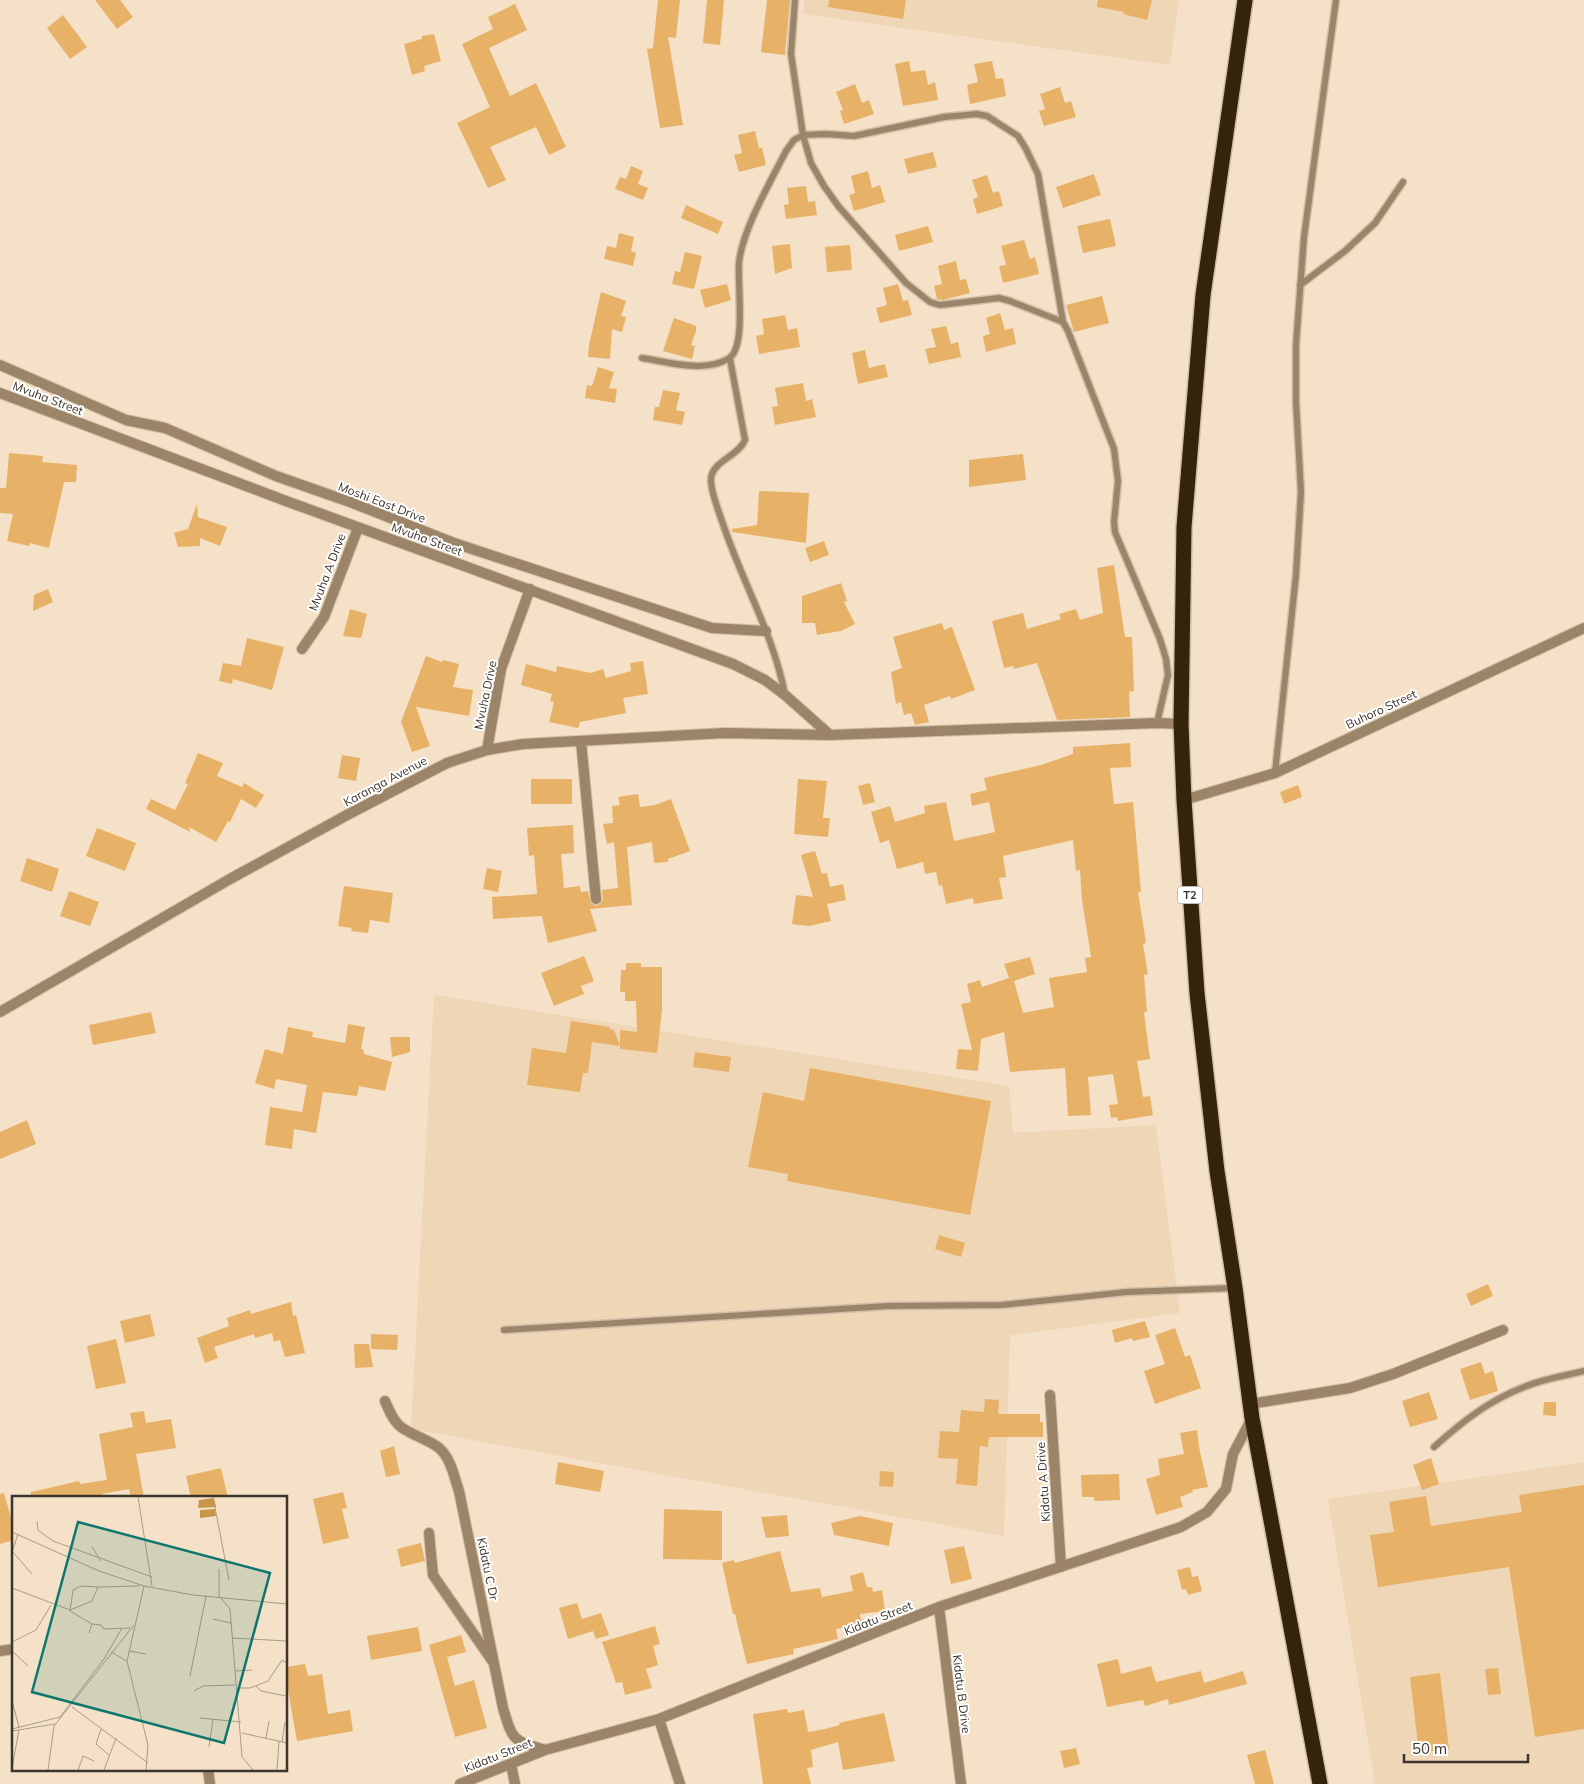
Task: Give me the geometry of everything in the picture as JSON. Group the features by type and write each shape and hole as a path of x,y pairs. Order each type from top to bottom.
{"highway":[{"name":"T2","path":"1245,0 1203,295 1184,527 1181,724 1184,800 1196,993 1217,1171 1236,1288 1251,1411 1320,1784"}],"street":[{"name":"Moshi East Drive","path":"0,365 126,420 166,428 276,476 350,502 454,543 712,628 766,631"},
{"name":"Mvuha Street","path":"0,394 358,528 733,664 765,680 785,694 830,735"},
{"name":"Mvuha A Drive","path":"302,649 324,617 358,528"},
{"name":"Mvuha Drive","path":"487,750 501,669 530,589"},
{"name":"Buhoro Street","path":"1184,800 1275,773 1584,628"},
{"name":"Karanga Avenue","path":"0,1012 230,879 330,824 447,763 487,750 523,744 725,733 830,735 1157,723 1181,724"},
{"path":"581,741 596,899"},
{"path":"1251,1411 1350,1388 1393,1374 1503,1330"},
{"name":"Kidatu A Drive","path":"1050,1395 1061,1567"},
{"name":"Kidatu C Dr","path":"385,1401 394,1420 402,1428 424,1438 441,1449 450,1464 459,1491 510,1730 519,1742 545,1750"},
{"name":"Kidatu Street","path":"460,1784 545,1750 659,1719 939,1607 1181,1527 1207,1512 1226,1489 1234,1454 1251,1411"},
{"path":"429,1533 433,1575 495,1665"},
{"name":"Kidatu B Drive","path":"939,1607 962,1784"},
{"path":"659,1719 680,1784"},
{"path":"511,1764 515,1784"}],"lane":[{"path":"795,0 791,54 803,135 811,163 839,207 906,282 930,302 940,306 999,298 1064,322"},
{"path":"1275,773 1296,575 1301,492 1296,402 1296,345 1300,285 1304,237 1336,0"},
{"path":"642,358 692,366 714,364 730,358 738,346 740,329 739,262 746,234 786,151 794,140 803,135 854,136 944,117 976,114 987,116 1018,136 1038,174 1064,322 1114,449 1118,481 1114,522 1115,532 1160,638 1166,659 1168,675 1157,723"},
{"path":"1300,285 1345,252 1374,223 1403,182"},
{"path":"730,358 745,440 742,446 715,468 711,478 716,505 735,560 780,668 785,694"},
{"path":"504,1330 888,1306 1002,1305 1127,1292 1236,1288"},
{"path":"1434,1447 1460,1423 1497,1399 1538,1382 1584,1371"}],"shaded area":[{"path":"805,0 1179,0 1170,65 803,14"},
{"path":"434,995 1009,1086 1013,1133 1156,1125 1180,1313 1010,1335 1004,1536 411,1429"},
{"path":"1584,1462 1584,1784 1375,1784 1328,1499"}],"building":[{"path":"95,0 120,0 133,17 117,29"},
{"path":"658,0 680,0 676,38 668,37 683,125 660,128 647,49 653,48"},
{"path":"707,0 724,0 720,45 703,43"},
{"path":"767,0 790,0 785,55 761,52"},
{"path":"829,0 906,0 903,19 828,7"},
{"path":"1098,0 1152,0 1147,20 1123,14 1124,12 1097,7"},
{"path":"515,4 527,30 489,48 510,96 536,83 566,147 549,155 536,127 490,147 506,180 488,188 457,123 490,107 462,44 493,29 488,17"},
{"path":"63,15 87,47 70,59 47,28"},
{"path":"434,34 441,61 424,66 425,71 412,75 404,44 422,39 422,36"},
{"path":"909,61 911,72 925,70 928,85 935,82 938,100 903,106 895,64"},
{"path":"992,61 996,79 1003,78 1006,96 970,104 967,85 978,82 974,64"},
{"path":"855,84 862,103 869,100 874,114 844,124 840,111 843,110 836,92"},
{"path":"1060,87 1065,103 1071,101 1076,117 1044,126 1039,111 1045,109 1040,94"},
{"path":"755,131 766,165 739,172 734,155 742,153 738,135"},
{"path":"933,152 937,167 908,174 904,159"},
{"path":"631,166 643,171 638,184 648,188 643,200 615,189 620,177 626,179"},
{"path":"868,171 872,188 880,185 885,202 854,211 849,195 855,193 851,176"},
{"path":"1094,174 1101,195 1063,208 1056,187"},
{"path":"987,175 993,193 999,191 1003,206 977,214 973,199 978,197 972,180"},
{"path":"806,186 808,202 815,201 817,215 786,219 784,205 789,204 787,188"},
{"path":"686,205 723,222 718,234 681,218"},
{"path":"1110,219 1116,246 1083,253 1077,226"},
{"path":"928,226 933,242 899,251 895,235"},
{"path":"619,233 634,237 631,251 636,253 633,266 604,259 607,246 616,248"},
{"path":"1024,240 1030,259 1035,257 1039,274 1003,283 999,266 1006,265 1001,246"},
{"path":"790,244 792,268 775,274 772,246"},
{"path":"850,245 852,270 827,272 825,247"},
{"path":"685,252 702,256 694,289 672,284 675,271 680,272"},
{"path":"956,261 960,280 966,279 970,293 943,300 937,299 934,286 942,284 938,266"},
{"path":"727,284 731,300 705,308 700,290"},
{"path":"898,284 903,301 908,300 912,315 880,323 876,308 887,305 883,288"},
{"path":"601,292 626,301 621,316 626,317 622,332 612,329 610,359 588,357"},
{"path":"1102,296 1109,323 1074,332 1066,305"},
{"path":"1000,313 1005,330 1013,328 1016,344 986,352 983,336 990,334 986,318"},
{"path":"785,315 788,330 797,328 800,347 759,354 756,336 764,334 762,319"},
{"path":"674,318 696,326 691,345 695,346 692,359 663,351"},
{"path":"946,326 951,344 958,342 961,357 929,364 925,349 936,347 931,329"},
{"path":"865,350 869,368 885,364 888,377 858,384 852,353"},
{"path":"598,367 614,372 609,388 617,389 615,403 585,398 587,385 592,386"},
{"path":"803,383 806,401 812,399 816,417 775,425 772,407 778,406 775,388"},
{"path":"663,390 680,393 676,410 685,412 682,425 653,420 655,407 659,407"},
{"path":"9,453 43,456 42,462 77,465 76,482 64,482 49,548 30,543 29,546 7,541 13,514 0,513 0,488 6,488"},
{"path":"1023,454 1026,480 969,487 969,460"},
{"path":"759,491 809,493 806,543 732,532 732,529 757,525"},
{"path":"197,504 198,517 227,527 220,546 200,538 200,546 178,547 174,533 188,529"},
{"path":"824,541 829,555 810,562 805,548"},
{"path":"1114,565 1125,637 1132,637 1134,691 1129,692 1130,717 1057,720 1037,663 1014,669 1013,666 1004,668 992,621 1023,613 1027,629 1061,619 1059,614 1076,609 1080,620 1103,613 1097,568"},
{"path":"841,583 847,601 844,602 855,624 841,631 817,635 815,623 802,623 802,596"},
{"path":"48,589 53,602 33,611 34,595"},
{"path":"350,609 367,614 361,638 343,636"},
{"path":"942,623 944,630 952,627 975,690 951,699 950,696 924,705 929,722 915,725 911,713 904,715 901,702 896,704 891,672 902,668 893,637"},
{"path":"247,638 284,647 272,690 233,679 232,684 219,681 223,663 241,666"},
{"path":"426,656 442,662 443,660 459,664 453,687 473,690 469,716 416,707 430,746 412,752 401,722"},
{"path":"643,661 648,694 623,698 626,713 580,722 578,728 549,722 554,702 550,701 552,694 521,685 526,664 556,672 557,666 591,673 603,669 606,678 631,671 630,663"},
{"path":"1130,743 1131,767 1110,768 1114,804 1133,802 1141,892 1138,892 1146,943 1143,944 1148,974 1144,975 1147,1012 1144,1012 1150,1059 1137,1061 1143,1097 1150,1096 1153,1115 1118,1121 1117,1117 1111,1118 1109,1105 1118,1104 1113,1074 1088,1077 1091,1115 1068,1116 1065,1068 1010,1072 1004,1032 981,1039 978,1071 956,1069 958,1049 972,1050 961,1004 971,1002 967,984 980,980 982,987 1009,978 1004,964 1030,957 1035,974 1014,981 1023,1013 1054,1007 1049,978 1087,972 1085,958 1091,957 1082,900 1080,870 1076,871 1073,840 1003,856 1006,877 999,878 1003,899 974,904 973,898 946,904 942,885 939,886 936,872 925,874 923,862 897,869 889,840 880,843 871,812 890,806 895,822 925,813 924,806 946,802 954,841 995,832 989,802 972,806 970,794 987,790 984,778 1041,765 1073,754 1073,747"},
{"path":"198,753 223,763 217,776 242,787 244,783 264,795 256,808 241,799 230,822 228,821 216,842 189,827 190,832 146,809 151,799 175,810 188,784 185,783"},
{"path":"342,755 360,758 356,781 338,778"},
{"path":"531,779 572,779 572,804 531,804"},
{"path":"798,779 827,781 823,818 830,818 828,837 794,834"},
{"path":"870,783 875,802 863,805 858,786"},
{"path":"1298,785 1302,797 1284,804 1280,792"},
{"path":"638,794 640,807 655,805 671,799 690,851 668,859 668,862 654,863 652,842 627,847 632,905 590,909 597,931 548,943 542,916 493,919 492,897 537,894 534,855 529,856 527,828 573,825 574,853 561,854 564,888 580,886 581,892 588,891 591,903 596,906 600,904 603,899 602,890 618,888 614,842 607,844 603,824 613,823 612,806 620,805 618,797"},
{"path":"97,828 136,843 125,871 86,856"},
{"path":"815,851 822,874 827,873 830,887 843,884 846,900 827,904 831,921 809,926 792,924 796,895 813,897 801,855"},
{"path":"27,858 59,869 52,892 20,881"},
{"path":"487,868 502,871 498,892 483,889"},
{"path":"344,886 393,893 389,923 370,920 368,933 351,931 352,928 338,926"},
{"path":"69,891 99,902 90,926 60,916"},
{"path":"584,956 594,981 581,986 584,994 554,1006 541,973"},
{"path":"626,963 641,963 641,967 662,967 662,1011 657,1053 620,1049 620,1046 592,1042 588,1073 583,1073 580,1092 527,1085 532,1048 566,1053 571,1021 610,1027 609,1029 614,1030 620,1045 620,1030 637,1032 636,1001 625,1001 625,992 620,992 621,970 626,970"},
{"path":"151,1012 156,1033 93,1045 89,1025"},
{"path":"348,1024 365,1027 361,1049 364,1050 364,1054 392,1062 385,1091 359,1086 357,1096 323,1092 316,1133 294,1129 292,1149 265,1145 270,1107 302,1112 307,1085 276,1079 274,1089 255,1083 265,1049 283,1054 288,1027 313,1032 312,1037 345,1043"},
{"path":"390,1037 410,1037 410,1052 392,1057"},
{"path":"695,1052 731,1057 729,1072 693,1067"},
{"path":"810,1068 991,1101 970,1215 787,1181 788,1174 748,1167 763,1092 804,1101"},
{"path":"27,1120 36,1144 0,1159 0,1132"},
{"path":"939,1235 965,1243 961,1257 935,1249"},
{"path":"1488,1284 1493,1296 1471,1306 1466,1294"},
{"path":"291,1302 293,1316 296,1315 305,1353 285,1357 280,1340 274,1342 272,1333 255,1338 254,1334 214,1347 218,1358 205,1363 197,1338 229,1326 227,1318 250,1310 251,1314"},
{"path":"150,1314 155,1336 125,1343 120,1321"},
{"path":"1145,1321 1150,1337 1133,1341 1132,1338 1115,1343 1112,1330"},
{"path":"1175,1328 1185,1357 1190,1355 1201,1388 1155,1404 1144,1371 1165,1364 1155,1335"},
{"path":"371,1334 398,1335 397,1350 371,1349"},
{"path":"116,1339 126,1383 96,1389 87,1346"},
{"path":"354,1344 369,1344 373,1367 355,1368"},
{"path":"1481,1362 1485,1374 1493,1371 1498,1391 1470,1400 1460,1369"},
{"path":"1429,1392 1438,1419 1410,1427 1402,1401"},
{"path":"985,1399 999,1400 998,1414 1040,1414 1040,1422 1043,1422 1043,1437 989,1437 988,1447 980,1446 977,1486 956,1484 958,1459 938,1458 940,1431 959,1432 961,1410 984,1412"},
{"path":"1544,1402 1556,1402 1556,1416 1543,1415"},
{"path":"144,1411 146,1423 171,1419 176,1448 136,1454 144,1496 131,1496 129,1489 102,1494 102,1496 31,1496 31,1492 79,1481 80,1484 107,1480 99,1434 133,1427 130,1413"},
{"path":"1197,1430 1208,1487 1192,1490 1193,1492 1180,1497 1183,1507 1156,1515 1146,1479 1160,1475 1158,1459 1184,1454 1180,1433"},
{"path":"394,1446 400,1474 386,1477 380,1451"},
{"path":"1431,1458 1439,1484 1422,1490 1413,1465"},
{"path":"558,1462 604,1471 600,1492 555,1484"},
{"path":"221,1468 228,1496 191,1496 186,1476"},
{"path":"880,1471 894,1472 893,1487 879,1486"},
{"path":"1119,1474 1120,1500 1094,1501 1094,1497 1082,1497 1081,1475"},
{"path":"1584,1485 1584,1729 1535,1737 1509,1567 1378,1587 1370,1535 1394,1532 1389,1502 1426,1496 1431,1526 1522,1512 1519,1495"},
{"path":"343,1492 347,1508 342,1509 349,1538 323,1544 313,1499"},
{"path":"4,1493 12,1521 12,1541 0,1544 0,1494"},
{"path":"664,1509 722,1511 722,1560 663,1559"},
{"path":"787,1515 789,1536 766,1538 761,1517"},
{"path":"860,1516 893,1523 889,1546 834,1535 831,1523"},
{"path":"421,1543 425,1561 401,1567 397,1549"},
{"path":"964,1546 972,1579 951,1584 944,1550"},
{"path":"780,1551 791,1592 820,1588 822,1597 853,1591 850,1576 863,1572 867,1587 872,1587 873,1592 882,1590 885,1611 860,1614 862,1624 836,1629 838,1639 793,1649 794,1654 747,1664 735,1614 733,1614 722,1563 734,1560 735,1563"},
{"path":"1190,1567 1192,1577 1198,1576 1202,1591 1188,1595 1186,1589 1182,1590 1177,1570"},
{"path":"577,1603 582,1619 601,1613 609,1635 596,1639 593,1631 568,1639 559,1608"},
{"path":"655,1626 660,1644 653,1646 658,1665 646,1669 652,1688 625,1695 622,1682 616,1683 602,1642"},
{"path":"418,1627 422,1651 371,1660 367,1636"},
{"path":"461,1635 466,1652 447,1657 455,1686 474,1680 487,1728 455,1737 429,1645"},
{"path":"1118,1659 1121,1674 1151,1666 1156,1682 1201,1671 1204,1683 1243,1671 1247,1684 1169,1705 1168,1699 1145,1706 1143,1700 1107,1707 1097,1664"},
{"path":"305,1664 308,1676 322,1674 328,1714 350,1710 353,1731 297,1741 288,1690 288,1667"},
{"path":"1498,1668 1501,1694 1488,1695 1485,1669"},
{"path":"1440,1673 1449,1749 1419,1753 1410,1677"},
{"path":"787,1709 788,1713 804,1710 808,1732 884,1713 895,1761 843,1770 838,1742 811,1750 813,1767 807,1768 811,1784 763,1784 753,1714"},
{"path":"1076,1748 1080,1764 1064,1768 1060,1751"},
{"path":"1265,1750 1274,1784 1255,1784 1247,1755"}]}
